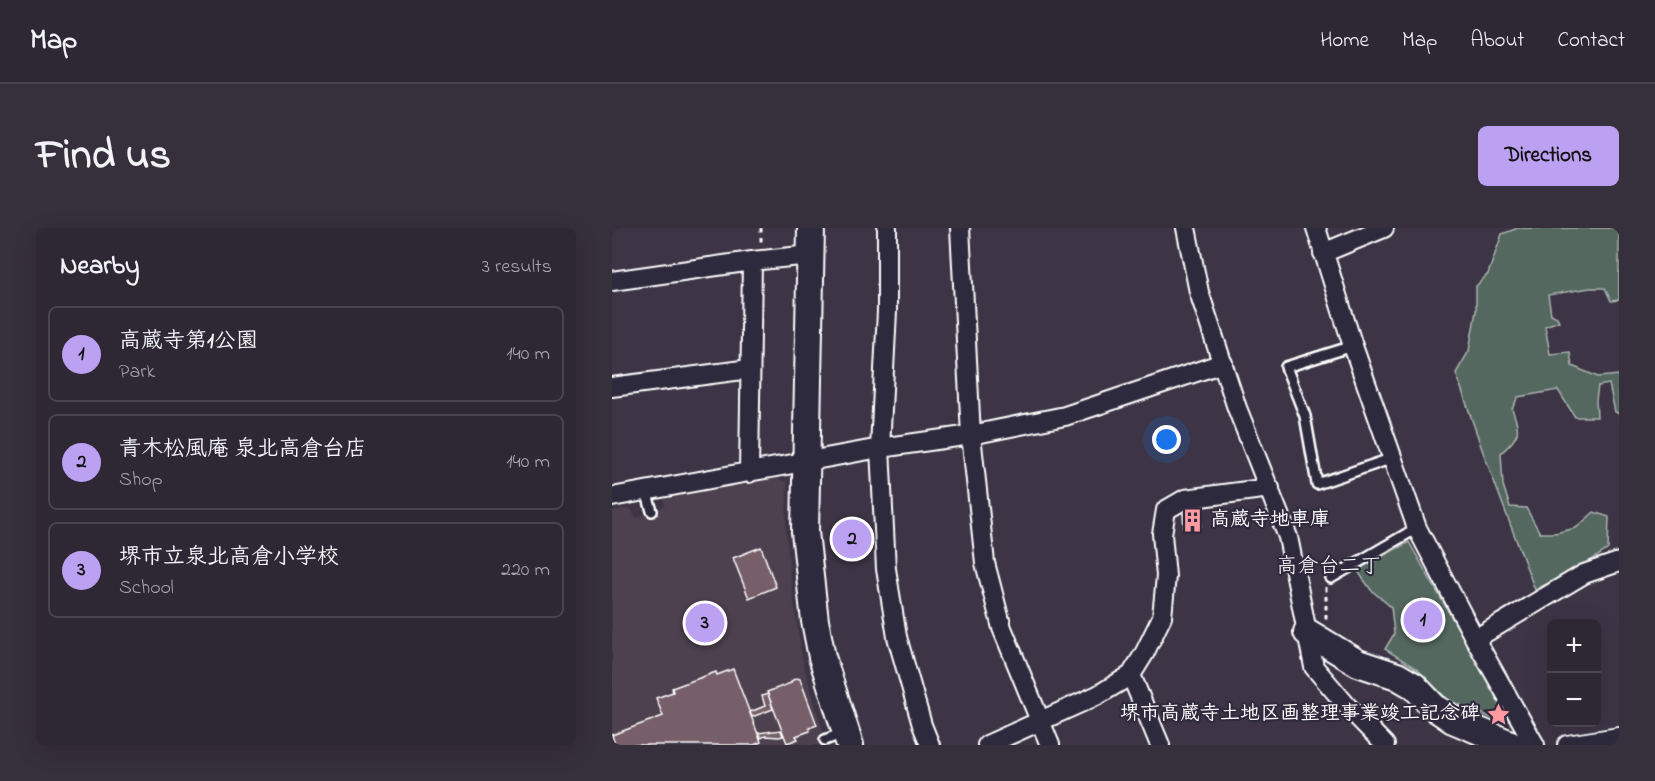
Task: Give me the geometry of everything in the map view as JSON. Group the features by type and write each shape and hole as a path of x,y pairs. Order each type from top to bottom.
{"street":[{"path":"811,228 805,532 815,621 840,739"},
{"path":"887,228 887,311 880,448 886,569 897,637 922,725 930,745"},
{"path":"960,228 971,435 985,563 1002,628 1050,745"},
{"path":"1186,228 1199,292 1237,408 1288,537 1317,638 1314,667 1347,707 1385,745"},
{"path":"1316,228 1353,346 1417,528 1475,639 1535,745"},
{"path":"1323,253 1384,228"},
{"path":"612,281 810,255"},
{"path":"749,472 752,261"},
{"path":"612,497 880,448 971,435 1065,416 1223,363"},
{"path":"612,387 750,369"},
{"path":"987,745 1098,695 1131,675 1162,616 1166,576 1162,534 1166,510 1185,499 1270,488"},
{"path":"1475,639 1584,574 1619,562"},
{"path":"1317,638 1358,663 1397,676 1414,686 1434,707 1453,720 1513,745"},
{"path":"1131,675 1160,745"},
{"path":"1567,745 1619,737"}],"lane":[{"path":"1353,346 1286,367 1305,416 1317,484 1393,458"},
{"path":"646,491 652,511"},
{"path":"1331,578 1417,528"}],"path":[{"path":"1317,638 1326,586 1331,578"}],"shaded area":[{"path":"774,477 787,482 786,530 803,663 827,745 612,745 612,511 631,508 636,518 665,506 664,499"}],"green space":[{"path":"1518,228 1619,228 1619,300 1611,301 1605,288 1590,288 1548,295 1551,314 1559,321 1545,326 1550,354 1570,352 1572,366 1598,377 1619,375 1619,414 1615,412 1609,384 1598,386 1597,417 1575,417 1558,390 1518,397 1512,409 1517,423 1517,433 1501,453 1503,485 1510,507 1526,508 1540,533 1555,533 1576,528 1594,512 1609,517 1608,549 1535,590 1456,373 1469,351 1476,311 1476,286 1488,274 1502,234"},
{"path":"1409,542 1511,717 1509,721 1504,723 1448,700 1417,669 1385,649 1394,634 1391,607 1371,590 1357,570"}],"building":[{"name":"高蔵寺地車庫","path":"1200,512 1201,526 1184,528 1183,514"},
{"path":"761,547 776,587 749,598 733,558"},
{"path":"733,669 761,742 754,745 615,745 612,735 663,716 656,698 673,692 672,688 716,672 717,675"},
{"path":"797,678 800,679 817,725 809,728 810,731 796,736 798,739 787,743 767,692 791,683"},
{"path":"768,694 773,709 752,717 750,712 765,706 762,696"},
{"path":"781,730 783,736 779,737 761,738 758,733"}],"place":[{"name":"高蔵寺地車庫","path":"1192,520"},
{"name":"青木松風庵 泉北高倉台店","path":"852,539"},
{"name":"高蔵寺第1公園","path":"1423,620"},
{"name":"堺市立泉北高倉小学校","path":"705,623"},
{"name":"堺市高蔵寺土地区画整理事業竣工記念碑","path":"1498,714"}],"district":[{"name":"高倉台二丁","path":"1329,567"}]}
